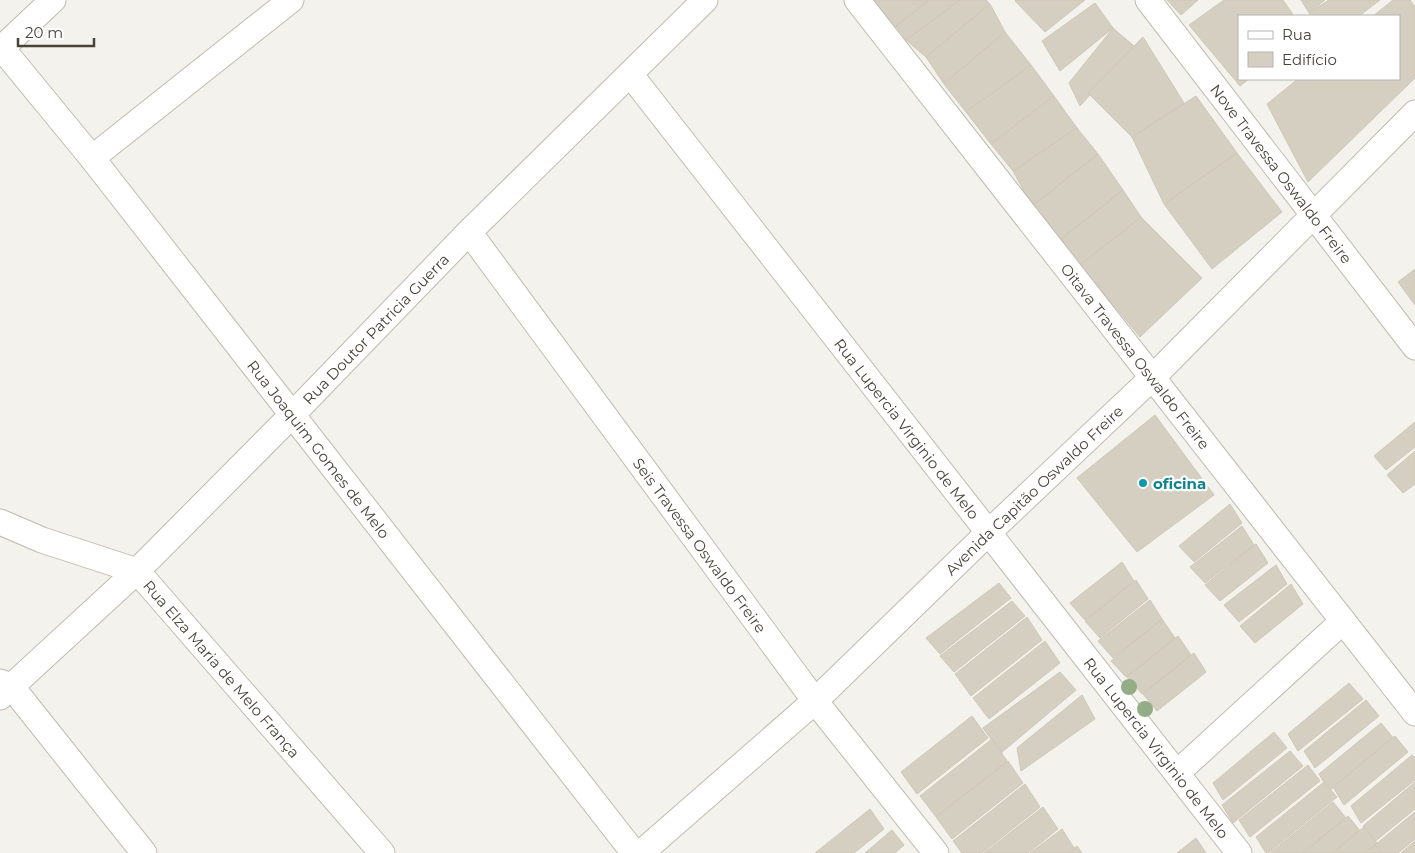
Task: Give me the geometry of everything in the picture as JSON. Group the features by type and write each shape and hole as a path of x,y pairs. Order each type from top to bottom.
{"street":[{"path":"1,47 53,0"},
{"path":"92,158 291,0"},
{"name":"Rua Doutor Patricia Guerra","path":"4,688 137,571 292,415 469,232 705,0"},
{"name":"Oitava Travessa Oswaldo Freire","path":"857,0 1415,713"},
{"name":"Nove Travessa Oswaldo Freire","path":"1148,0 1415,347"},
{"name":"Rua Joaquim Gomes de Melo","path":"1,47 92,158 634,853"},
{"name":"Rua Lupercia Virginio de Melo","path":"630,74 1239,853"},
{"name":"Avenida Capitão Oswaldo Freire","path":"641,853 815,701 989,532 1153,378 1415,113"},
{"name":"Seis Travessa Oswaldo Freire","path":"469,232 815,701 936,853"},
{"name":"Rua Elza Maria de Melo França","path":"0,522 42,540 137,571 382,853"},
{"path":"1177,773 1343,620"},
{"path":"4,688 144,853"}],"building":[{"path":"871,0 929,0 896,26 899,30"},
{"path":"929,0 960,0 906,40 896,26"},
{"path":"960,0 986,0 990,4 926,57 906,40"},
{"path":"1016,0 1085,0 1045,32"},
{"path":"1167,0 1198,0 1181,15"},
{"path":"1224,0 1283,0 1293,15 1238,15 1238,80 1248,80 1240,86 1189,25"},
{"path":"1301,0 1325,0 1309,13"},
{"path":"1329,0 1380,0 1360,15 1311,15 1309,13"},
{"path":"1393,0 1410,0 1415,7 1415,78 1308,182 1267,104 1297,80 1400,80 1400,15 1374,15"},
{"path":"1095,3 1113,28 1060,71 1042,41"},
{"path":"990,4 1005,32 944,84 926,57"},
{"path":"1113,28 1134,46 1080,106 1069,83"},
{"path":"1005,32 1031,65 966,112 944,84"},
{"path":"1143,37 1184,103 1132,137 1088,93"},
{"path":"1031,65 1054,96 991,144 966,112"},
{"path":"1054,96 1077,128 1013,171 991,144"},
{"path":"1196,96 1237,153 1164,204 1132,137"},
{"path":"1077,128 1098,154 1032,206 1013,171"},
{"path":"1237,153 1282,212 1212,269 1164,204"},
{"path":"1098,154 1123,190 1060,240 1032,206"},
{"path":"1123,190 1141,217 1080,265 1060,240"},
{"path":"1141,217 1202,278 1140,337 1080,265"},
{"path":"1415,269 1415,305 1398,282"},
{"name":"oficina","path":"1155,415 1214,495 1137,552 1077,478"},
{"path":"1415,422 1415,447 1386,470 1374,456"},
{"path":"1415,451 1415,484 1403,493 1387,475"},
{"path":"1230,504 1242,523 1194,562 1179,546"},
{"path":"1242,526 1254,545 1205,583 1190,567"},
{"path":"1256,544 1268,563 1220,601 1205,585"},
{"path":"1122,562 1134,581 1085,620 1070,603"},
{"path":"1276,565 1287,584 1239,622 1224,605"},
{"path":"1136,580 1148,599 1100,638 1085,621"},
{"path":"999,583 1011,598 940,654 926,638"},
{"path":"1291,584 1303,604 1255,643 1240,626"},
{"path":"1150,600 1162,619 1113,658 1098,641"},
{"path":"1012,601 1025,616 954,672 940,656"},
{"path":"1027,617 1042,640 971,696 955,674"},
{"path":"1162,619 1175,638 1126,677 1111,661"},
{"path":"1178,636 1191,655 1142,694 1127,677"},
{"path":"1045,641 1060,663 989,719 973,698"},
{"path":"1194,653 1206,672 1157,711 1143,694"},
{"path":"1060,672 1076,690 1001,753 983,728"},
{"path":"1349,683 1363,699 1298,751 1288,734"},
{"path":"1082,695 1095,719 1021,771 1017,748"},
{"path":"1366,700 1379,716 1315,768 1304,751"},
{"path":"972,716 988,738 917,794 901,772"},
{"path":"1381,723 1394,739 1329,791 1319,774"},
{"path":"1274,732 1287,748 1223,800 1213,783"},
{"path":"1395,736 1408,752 1344,805 1333,787"},
{"path":"992,739 1007,761 937,818 920,796"},
{"path":"1290,751 1303,766 1233,823 1222,805"},
{"path":"1412,755 1415,758 1415,780 1361,823 1351,806"},
{"path":"1008,761 1023,783 952,839 936,817"},
{"path":"1308,765 1320,781 1250,837 1239,820"},
{"path":"1324,782 1337,797 1266,853 1256,837"},
{"path":"1415,782 1415,809 1373,843 1363,826"},
{"path":"1025,784 1040,807 982,853 962,853 953,841"},
{"path":"1333,802 1346,818 1302,853 1270,853"},
{"path":"1043,807 1058,829 1028,853 984,853"},
{"path":"870,809 884,829 854,853 815,853"},
{"path":"1415,812 1415,839 1398,853 1380,853 1375,845"},
{"path":"1348,816 1361,832 1335,853 1303,853"},
{"path":"1364,827 1377,843 1364,853 1332,853"},
{"path":"1062,829 1076,851 1074,853 1030,853"},
{"path":"892,830 904,845 895,853 865,853"},
{"path":"1196,838 1206,853 1177,853"},
{"path":"1415,841 1415,853 1401,853"},
{"path":"1375,845 1382,853 1365,853"},
{"path":"1077,846 1082,853 1068,853"}],"place":[{"name":"oficina","path":"1143,483"}]}
